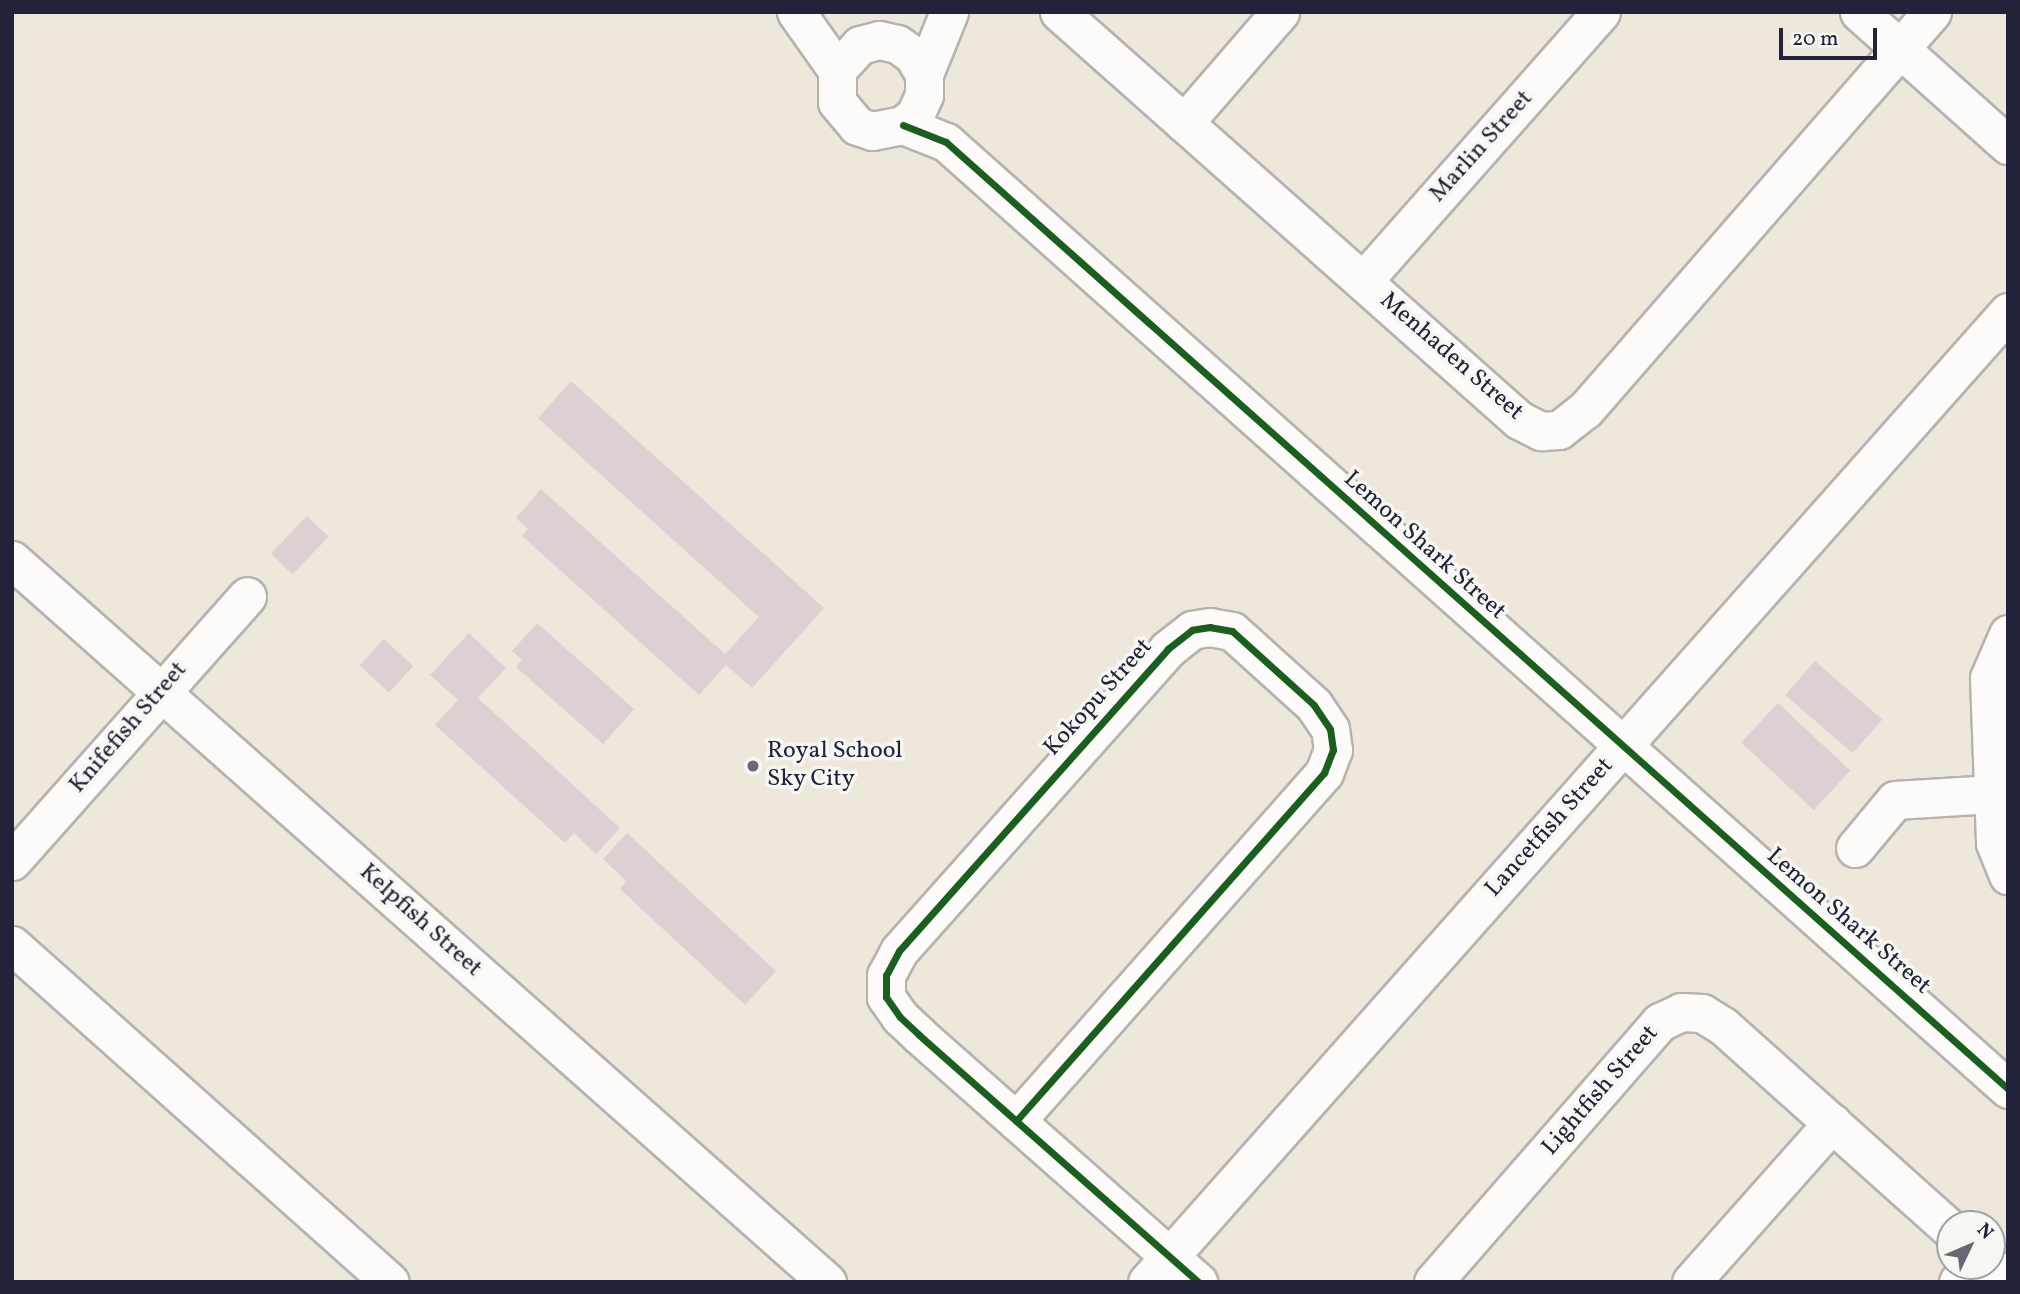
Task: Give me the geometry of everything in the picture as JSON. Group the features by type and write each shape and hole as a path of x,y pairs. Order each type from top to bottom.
{"street":[{"path":"797,13 848,58 879,40 897,44 949,12 915,115 903,125"},
{"name":"Menhaden Street","path":"1059,12 1519,419 1541,432 1559,430 1585,410 1932,12"},
{"path":"1184,122 1280,12"},
{"name":"Marlin Street","path":"1363,281 1601,12"},
{"path":"1860,12 2008,145"},
{"name":"Lemon Shark Street","path":"897,44 913,55 946,142"},
{"name":"Lemon Shark Street","path":"848,58 837,102 857,126 872,131 903,125 946,142 1621,748 2008,1089"},
{"name":"Lancetfish Street","path":"1158,1269 2008,312"},
{"name":"Kelpfish Street","path":"12,560 827,1282"},
{"name":"Knifefish Street","path":"12,861 247,596"},
{"name":"Kokopu Street","path":"1016,1121 1324,773 1333,750 1325,721 1314,705 1233,631 1210,627 1192,630 1168,649 899,951 886,975 886,997 900,1017 1016,1121 1158,1269 1198,1282"},
{"path":"2008,634 1989,678 1995,843 2008,875"},
{"path":"1855,848 1895,800 1993,794"},
{"path":"12,945 390,1282"},
{"name":"Lightfish Street","path":"1433,1282 1660,1022 1681,1012 1702,1013 1723,1026 1936,1216"},
{"path":"1690,1282 1832,1123"}],"building":[{"path":"571,381 824,608 752,688 726,665 699,695 522,536 528,529 516,518 541,489 725,654 759,617 538,418"},
{"path":"307,516 329,537 292,574 271,553"},
{"path":"537,623 634,709 603,744 516,667 522,660 512,651"},
{"path":"469,633 506,668 478,698 620,828 596,854 574,833 565,843 435,725 458,700 430,675"},
{"path":"384,639 413,666 389,693 359,665"},
{"path":"1815,661 1882,719 1853,753 1785,695"},
{"path":"1778,703 1850,771 1814,810 1741,742"},
{"path":"627,833 776,971 745,1005 620,889 626,881 603,859"}],"cycle path":[{"path":"903,125 946,142 2008,1089"},
{"path":"1016,1121 1324,773 1333,750 1330,729 1314,705 1232,631 1210,627 1192,630 1168,649 899,951 886,975 886,997 900,1017 919,1035 1198,1282"}],"place":[{"name":"Royal School Sky City","path":"753,766"}]}
